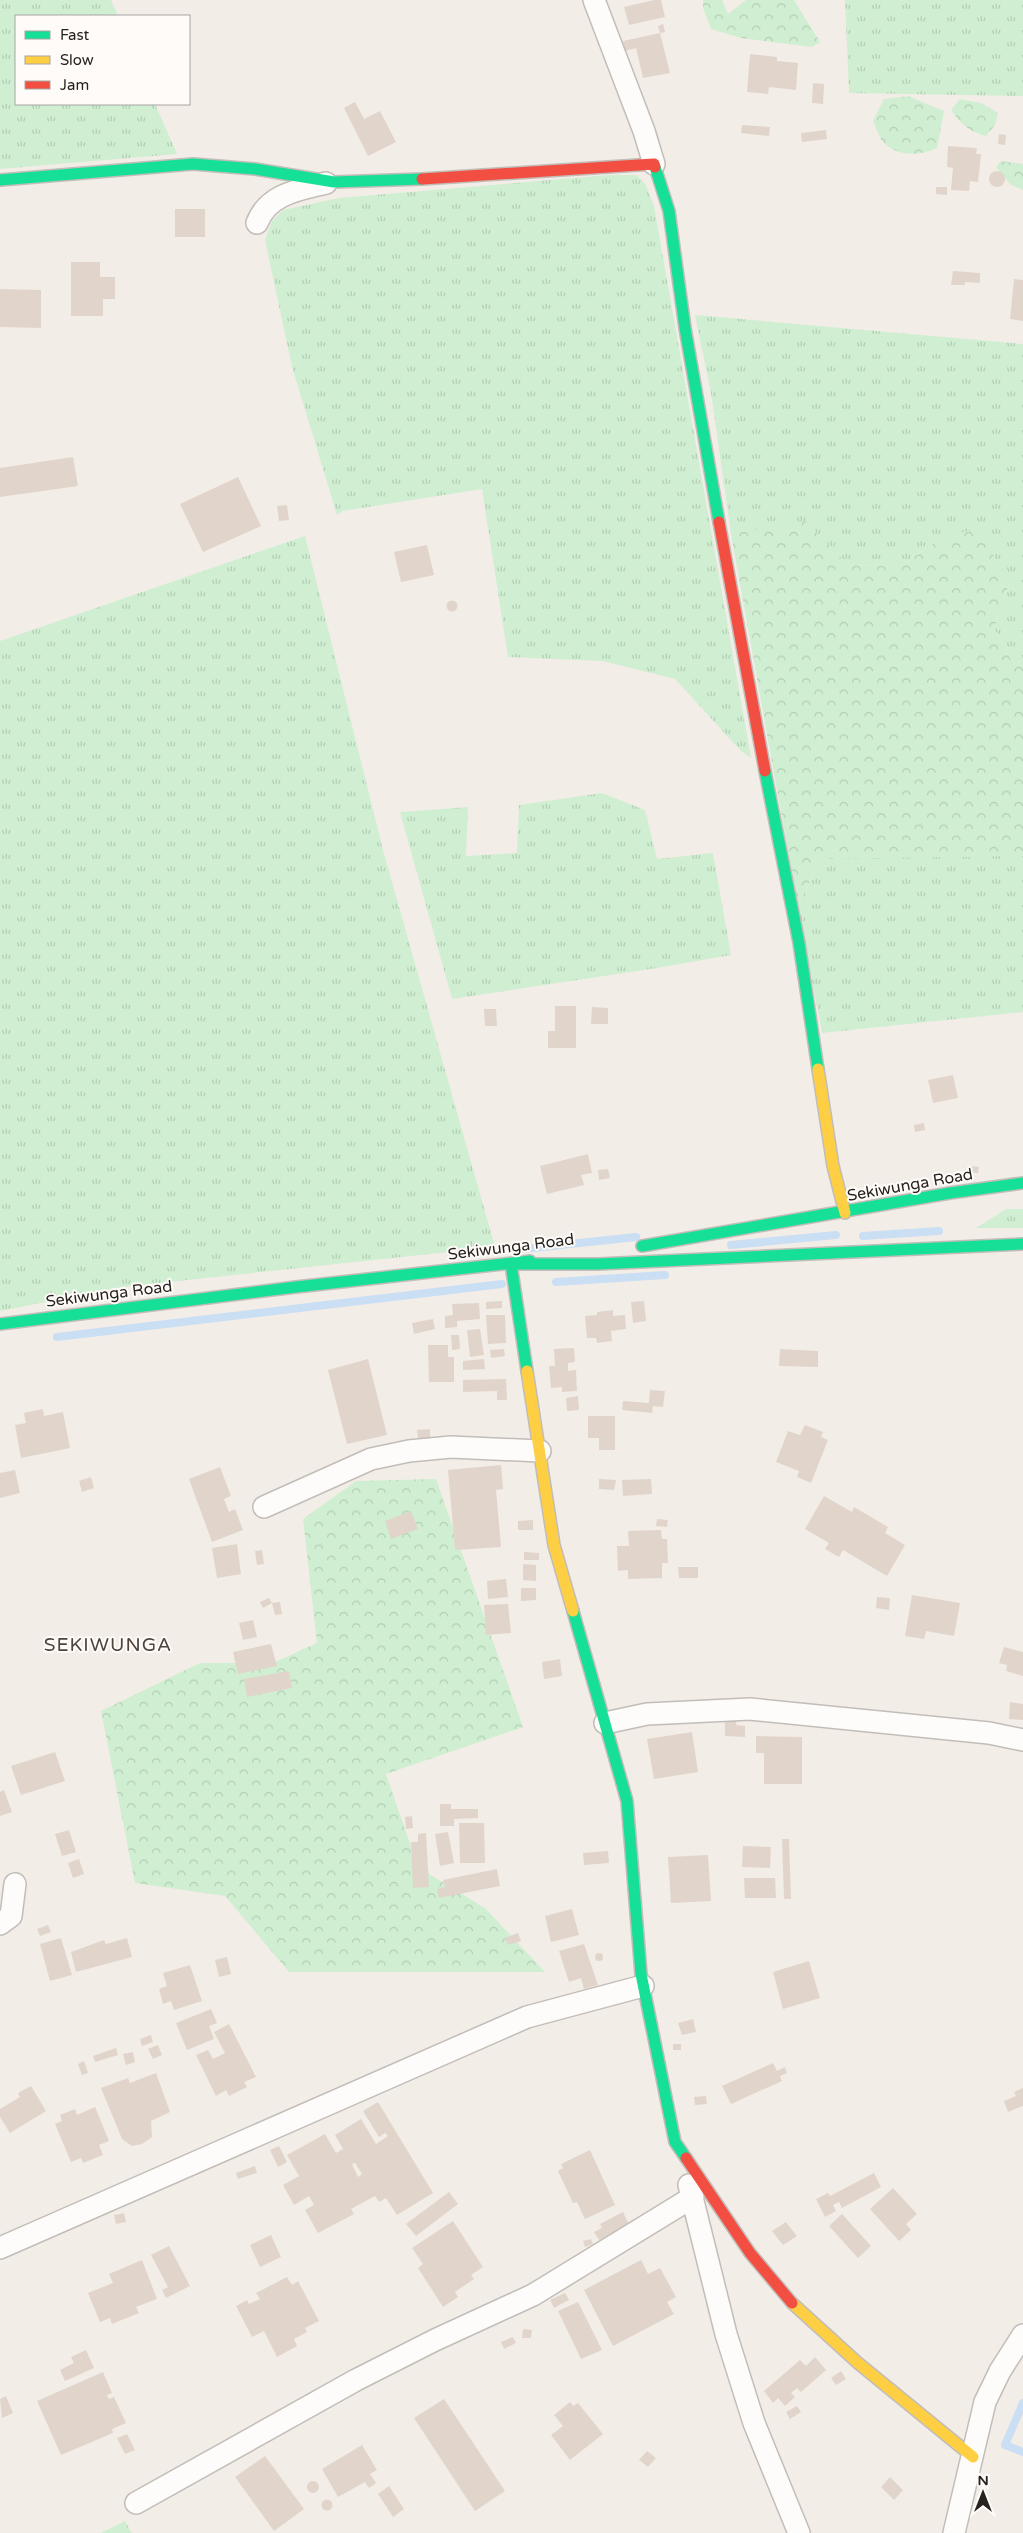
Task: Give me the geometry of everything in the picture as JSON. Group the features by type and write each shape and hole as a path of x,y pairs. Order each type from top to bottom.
{"street":[{"path":"594,0 644,131 669,211 685,328 742,654 783,874 799,943 833,1166 846,1213"},
{"path":"0,180 193,164 255,169 334,182 375,182 654,164"},
{"path":"257,223 262,211 270,202 298,190 334,182"},
{"name":"Sekiwunga Road","path":"634,1247 846,1213 950,1193 1023,1184"},
{"path":"799,2533 751,2414 726,2334 693,2197 675,2142 643,1986 627,1801 554,1544 512,1264 598,1264 1023,1244"},
{"name":"Sekiwunga Road","path":"0,1324 296,1287 512,1264 596,1252"},
{"path":"264,1508 371,1458 409,1451 451,1447 540,1451"},
{"path":"604,1723 646,1714 750,1709 989,1733 1023,1740"},
{"path":"0,1924 11,1916 15,1884"},
{"path":"0,2248 526,2017 643,1986"},
{"path":"675,2142 750,2254 797,2309 858,2363 973,2458"},
{"path":"136,2503 356,2380 435,2340 532,2295 693,2197"},
{"path":"954,2533 985,2402 1023,2335"}],"green space":[{"path":"0,0 111,0 118,15 15,15 15,105 155,105 177,154 0,169"},
{"path":"703,0 722,0 728,14 746,0 794,0 820,42 812,47 741,38 711,29 703,8"},
{"path":"845,0 1023,0 1023,96 849,93"},
{"path":"908,96 944,111 937,148 924,153 903,153 890,148 881,138 873,121 884,99"},
{"path":"960,99 981,103 998,113 995,125 986,136 966,127 951,110"},
{"path":"1001,161 1023,164 1023,190 1011,185 996,167"},
{"path":"609,175 637,175 645,184 654,206 751,758 741,751 675,679 602,661 508,657 482,489 343,511 337,515 292,367 265,240 272,221 283,210 339,198"},
{"path":"695,315 1023,344 1023,662 1011,660 994,628 1010,581 941,538 901,566 848,565 731,534 711,393"},
{"path":"806,521 848,565 901,566 941,538 976,529 1010,581 994,628 1011,660 1023,662 1023,856 820,859 798,907 731,534"},
{"path":"305,536 383,850 495,1247 122,1287 0,1311 0,641"},
{"path":"602,793 645,810 657,859 713,853 731,955 452,999 400,812 468,807 466,856 517,853 519,805"},
{"path":"884,856 1023,856 1023,1012 822,1033 798,907 820,859"},
{"path":"1006,1209 1023,1209 1023,1228 976,1228"},
{"path":"436,1479 523,1727 386,1774 418,1867 485,1908 545,1972 289,1972 225,1896 135,1883 101,1711 200,1663 273,1663 317,1643 303,1519 356,1481"},
{"path":"125,2521 132,2533 101,2533"}],"building":[{"path":"661,0 665,17 629,25 624,7"},
{"path":"663,24 665,32 660,33 658,26"},
{"path":"660,33 670,73 643,78 636,48 625,51 623,41"},
{"path":"750,54 777,57 777,61 798,63 796,90 769,87 768,94 747,92"},
{"path":"813,83 824,84 823,104 812,103"},
{"path":"355,102 364,119 380,111 396,142 368,156 344,108"},
{"path":"742,125 770,127 769,136 741,133"},
{"path":"826,130 827,139 802,142 801,133"},
{"path":"999,134 1006,135 1005,145 998,144"},
{"path":"948,146 977,148 976,154 981,154 978,182 970,181 969,191 951,190 953,168 947,167"},
{"path":"997,171 1005,179 997,187 989,179"},
{"path":"936,187 947,187 947,195 936,194"},
{"path":"175,209 205,209 205,237 175,237"},
{"path":"71,262 100,262 100,277 115,277 115,299 103,299 103,316 71,316"},
{"path":"953,271 980,273 980,283 965,282 965,285 951,285"},
{"path":"1014,279 1023,280 1023,321 1010,319"},
{"path":"0,289 41,290 41,328 0,327"},
{"path":"73,457 78,486 0,497 0,468"},
{"path":"238,477 261,526 203,552 180,504"},
{"path":"287,505 289,520 279,521 277,506"},
{"path":"427,545 434,575 401,582 394,552"},
{"path":"452,600 458,606 452,612 446,606"},
{"path":"555,1006 576,1006 576,1048 548,1048 548,1031 555,1031"},
{"path":"592,1007 608,1008 608,1024 591,1024"},
{"path":"484,1009 496,1009 497,1026 485,1026"},
{"path":"953,1075 958,1098 933,1103 928,1080"},
{"path":"924,1123 925,1130 915,1132 914,1125"},
{"path":"588,1154 592,1173 581,1175 584,1185 547,1194 540,1166"},
{"path":"970,1166 979,1167 978,1173 969,1172"},
{"path":"608,1169 610,1178 599,1180 598,1170"},
{"path":"502,1301 502,1308 486,1309 486,1302"},
{"path":"644,1301 646,1321 633,1323 631,1302"},
{"path":"479,1303 480,1319 457,1321 457,1327 445,1328 445,1316 453,1315 452,1304"},
{"path":"613,1310 613,1316 625,1315 626,1329 611,1331 612,1341 597,1343 596,1338 587,1338 585,1316 597,1315 597,1312"},
{"path":"486,1315 505,1315 506,1343 488,1344"},
{"path":"433,1319 435,1329 414,1334 412,1323"},
{"path":"480,1329 484,1355 470,1357 467,1330"},
{"path":"451,1335 459,1335 460,1349 452,1350"},
{"path":"428,1345 448,1345 448,1357 454,1357 454,1382 429,1382"},
{"path":"574,1348 575,1362 568,1363 568,1371 576,1370 577,1391 562,1392 562,1387 551,1388 549,1366 555,1366 554,1349"},
{"path":"504,1349 505,1356 491,1358 490,1350"},
{"path":"780,1349 818,1351 818,1367 779,1366"},
{"path":"368,1359 387,1435 347,1444 328,1370"},
{"path":"484,1359 485,1369 463,1370 463,1361"},
{"path":"506,1379 507,1400 497,1400 497,1391 463,1392 463,1380"},
{"path":"650,1390 665,1391 663,1407 653,1406 652,1413 622,1410 623,1401 649,1403"},
{"path":"578,1396 579,1410 567,1411 566,1398"},
{"path":"43,1409 44,1416 63,1412 70,1448 21,1458 15,1425 26,1423 24,1413"},
{"path":"588,1416 615,1416 615,1450 599,1450 599,1438 588,1438"},
{"path":"805,1425 823,1432 821,1437 828,1440 811,1483 797,1477 799,1471 776,1462 788,1431 800,1435"},
{"path":"430,1429 430,1438 418,1438 417,1430"},
{"path":"501,1465 503,1489 496,1490 501,1547 455,1550 448,1470"},
{"path":"220,1467 231,1496 224,1499 229,1512 235,1509 243,1530 212,1542 189,1479"},
{"path":"15,1470 20,1493 0,1498 0,1473"},
{"path":"91,1477 94,1488 82,1492 79,1481"},
{"path":"599,1479 616,1480 614,1490 599,1489"},
{"path":"651,1479 652,1494 623,1496 622,1480"},
{"path":"824,1496 852,1512 854,1507 888,1527 885,1533 905,1545 887,1576 843,1550 839,1557 825,1549 829,1543 805,1529"},
{"path":"411,1511 418,1529 391,1539 385,1521"},
{"path":"657,1519 668,1520 667,1527 656,1526"},
{"path":"533,1520 533,1530 518,1530 518,1521"},
{"path":"661,1530 662,1539 667,1539 668,1563 662,1563 662,1578 628,1579 628,1570 618,1571 617,1546 629,1546 628,1531"},
{"path":"237,1544 241,1574 217,1578 212,1548"},
{"path":"262,1550 264,1564 257,1565 255,1551"},
{"path":"524,1552 539,1553 539,1560 524,1560"},
{"path":"523,1564 536,1565 536,1581 523,1580"},
{"path":"678,1567 698,1567 698,1578 679,1578"},
{"path":"506,1579 508,1597 488,1599 487,1581"},
{"path":"521,1588 536,1588 536,1600 521,1601"},
{"path":"912,1595 960,1603 954,1636 926,1631 924,1639 905,1636"},
{"path":"877,1597 890,1598 889,1610 876,1608"},
{"path":"269,1598 272,1603 263,1608 260,1602"},
{"path":"280,1602 282,1614 275,1615 272,1603"},
{"path":"508,1604 511,1633 486,1635 484,1605"},
{"path":"253,1620 257,1637 243,1640 239,1623"},
{"path":"271,1644 277,1666 238,1674 233,1652"},
{"path":"1004,1647 1023,1652 1023,1676 1006,1671 1007,1665 999,1663"},
{"path":"560,1659 562,1676 544,1679 542,1662"},
{"path":"289,1671 292,1688 247,1697 244,1679"},
{"path":"1010,1702 1023,1704 1023,1720 1009,1719"},
{"path":"725,1718 737,1719 736,1725 745,1726 745,1737 725,1736"},
{"path":"692,1732 698,1772 654,1779 647,1739"},
{"path":"756,1736 802,1737 802,1784 764,1784 764,1753 756,1753"},
{"path":"55,1752 65,1781 21,1795 11,1766"},
{"path":"4,1790 12,1812 0,1816 0,1792"},
{"path":"440,1804 451,1804 451,1809 478,1809 478,1818 454,1819 454,1826 440,1826"},
{"path":"412,1816 413,1828 406,1829 405,1817"},
{"path":"459,1823 484,1823 485,1863 460,1863"},
{"path":"69,1830 76,1852 62,1856 55,1834"},
{"path":"448,1832 454,1863 440,1866 435,1834"},
{"path":"426,1833 429,1887 413,1888 411,1842 418,1842 418,1834"},
{"path":"782,1839 789,1839 791,1899 784,1899"},
{"path":"743,1846 771,1847 770,1868 742,1867"},
{"path":"608,1851 609,1863 584,1865 583,1853"},
{"path":"708,1855 711,1901 671,1903 668,1857"},
{"path":"79,1859 84,1874 73,1878 68,1863"},
{"path":"497,1869 500,1886 439,1898 437,1889 445,1887 443,1880"},
{"path":"744,1878 775,1878 776,1898 745,1898"},
{"path":"572,1909 579,1935 551,1942 545,1916"},
{"path":"48,1925 51,1932 40,1936 37,1929"},
{"path":"518,1933 521,1941 508,1945 505,1938"},
{"path":"61,1938 72,1975 50,1981 40,1944"},
{"path":"127,1938 132,1957 76,1972 71,1952 104,1940 106,1944"},
{"path":"584,1944 598,1985 584,1989 581,1978 569,1982 559,1951"},
{"path":"599,1953 603,1957 599,1961 595,1957"},
{"path":"227,1957 231,1974 219,1977 215,1960"},
{"path":"809,1961 820,1998 783,2009 773,1972"},
{"path":"190,1965 202,2001 174,2010 171,2001 163,2004 159,1989 167,1986 163,1973"},
{"path":"211,2009 217,2023 209,2026 214,2039 187,2050 176,2023"},
{"path":"693,2019 696,2032 682,2035 678,2023"},
{"path":"229,2024 256,2077 244,2082 247,2087 229,2096 226,2090 216,2096 196,2055 208,2050 213,2059 225,2053 214,2032"},
{"path":"151,2035 153,2042 142,2046 140,2039"},
{"path":"673,2044 681,2044 681,2050 673,2050"},
{"path":"158,2045 162,2055 153,2059 148,2049"},
{"path":"116,2048 118,2055 95,2062 93,2056"},
{"path":"133,2052 135,2062 126,2065 123,2054"},
{"path":"84,2061 88,2073 82,2075 78,2064"},
{"path":"773,2063 777,2071 785,2067 787,2073 780,2076 782,2081 731,2104 722,2086"},
{"path":"156,2073 170,2112 151,2121 152,2137 142,2144 132,2146 122,2139 101,2088 128,2078 130,2083"},
{"path":"31,2086 46,2111 10,2133 0,2117 0,2109 20,2097 18,2093"},
{"path":"1023,2088 1023,2106 1008,2112 1004,2101 1016,2096 1014,2092"},
{"path":"706,2096 707,2104 695,2105 694,2097"},
{"path":"378,2102 433,2193 397,2215 386,2198 379,2202 375,2196 351,2209 354,2214 318,2233 305,2210 314,2205 309,2196 294,2205 283,2185 299,2176 287,2155 325,2134 336,2153 343,2149 335,2135 361,2119 376,2144 388,2136 385,2133 379,2137 363,2111","holes":["355,2163 362,2174 358,2177 352,2164"]},
{"path":"95,2107 109,2141 99,2145 103,2155 83,2163 81,2158 71,2162 55,2124 62,2121 60,2115 75,2109 77,2115"},
{"path":"279,2146 287,2162 278,2167 270,2150"},
{"path":"590,2150 615,2205 585,2219 577,2202 573,2203 558,2171 563,2168 561,2164"},
{"path":"255,2166 257,2173 238,2179 236,2173"},
{"path":"874,2173 881,2187 842,2208 839,2202 833,2205 836,2211 825,2217 816,2199 828,2193 830,2196"},
{"path":"893,2188 917,2214 906,2224 911,2230 899,2241 870,2209"},
{"path":"449,2192 458,2204 416,2236 406,2224"},
{"path":"623,2212 629,2225 599,2240 594,2232 602,2228 600,2224"},
{"path":"124,2213 126,2222 116,2224 114,2215"},
{"path":"842,2214 871,2246 858,2258 829,2226"},
{"path":"453,2221 483,2267 471,2275 474,2279 455,2292 458,2297 443,2307 418,2268 423,2264 412,2248"},
{"path":"786,2222 797,2236 783,2245 772,2231"},
{"path":"271,2235 281,2257 260,2267 250,2245"},
{"path":"591,2239 593,2244 585,2247 583,2241"},
{"path":"169,2246 190,2286 166,2298 162,2290 168,2287 151,2255"},
{"path":"142,2260 157,2299 136,2307 139,2313 112,2324 110,2318 100,2322 88,2293 113,2283 109,2274"},
{"path":"641,2260 648,2274 660,2268 676,2297 667,2302 674,2314 613,2346 584,2290"},
{"path":"287,2277 292,2285 298,2281 319,2321 305,2328 307,2332 294,2339 297,2346 277,2357 264,2331 252,2337 236,2306 247,2300 249,2304 260,2299 256,2293"},
{"path":"565,2293 569,2300 554,2308 550,2300"},
{"path":"578,2302 602,2350 581,2359 558,2311"},
{"path":"523,2329 532,2330 531,2338 522,2338"},
{"path":"513,2337 516,2343 504,2349 501,2342"},
{"path":"86,2350 94,2368 65,2381 60,2370 74,2363 71,2357"},
{"path":"815,2357 826,2370 801,2392 797,2388 791,2393 795,2397 785,2406 778,2398 773,2403 764,2391 800,2360 806,2366"},
{"path":"841,2371 846,2379 836,2385 831,2378"},
{"path":"103,2372 112,2393 107,2395 109,2399 114,2397 126,2423 112,2429 113,2433 61,2455 37,2401"},
{"path":"6,2396 13,2413 2,2418 0,2399"},
{"path":"444,2399 505,2491 475,2511 414,2418"},
{"path":"570,2402 573,2406 578,2403 603,2434 570,2460 551,2435 563,2426 554,2415"},
{"path":"797,2406 801,2412 790,2419 786,2412"},
{"path":"127,2434 135,2450 125,2454 117,2438"},
{"path":"362,2445 377,2470 370,2474 376,2483 369,2488 365,2482 338,2497 322,2469"},
{"path":"647,2451 656,2458 648,2467 639,2460"},
{"path":"265,2456 304,2509 274,2531 235,2477"},
{"path":"890,2477 903,2490 894,2500 881,2487"},
{"path":"311,2481 315,2481 319,2487 315,2493 311,2493 307,2489 307,2485"},
{"path":"389,2486 404,2509 393,2517 378,2494"},
{"path":"325,2500 329,2500 332,2505 331,2509 325,2510 322,2507 322,2503"}],"waterway":[{"path":"863,1236 939,1231"},
{"path":"731,1245 836,1235"},
{"path":"523,1249 636,1237"},
{"path":"556,1282 665,1275"},
{"path":"57,1337 502,1284"},
{"path":"1023,2403 1005,2445 1023,2452"}],"traffic: fast":[{"path":"0,180 193,164 255,169 334,182 422,179"},
{"path":"655,167 669,211 685,328 719,522"},
{"path":"765,771 799,943 818,1069"},
{"path":"642,1246 950,1193 1023,1183"},
{"path":"527,1371 511,1264 598,1264 1023,1244"},
{"path":"0,1324 296,1287 530,1261"},
{"path":"573,1611 627,1801 641,1974 675,2142 686,2158"}],"traffic: slow":[{"path":"818,1069 833,1166 845,1213"},
{"path":"527,1371 554,1545 573,1611"},
{"path":"792,2303 858,2363 973,2457"}],"traffic: jam":[{"path":"422,179 654,164 655,167"},
{"path":"719,522 765,771"},
{"path":"686,2158 750,2253 792,2303"}],"district":[{"name":"SEKIWUNGA","path":"108,1645"}]}
